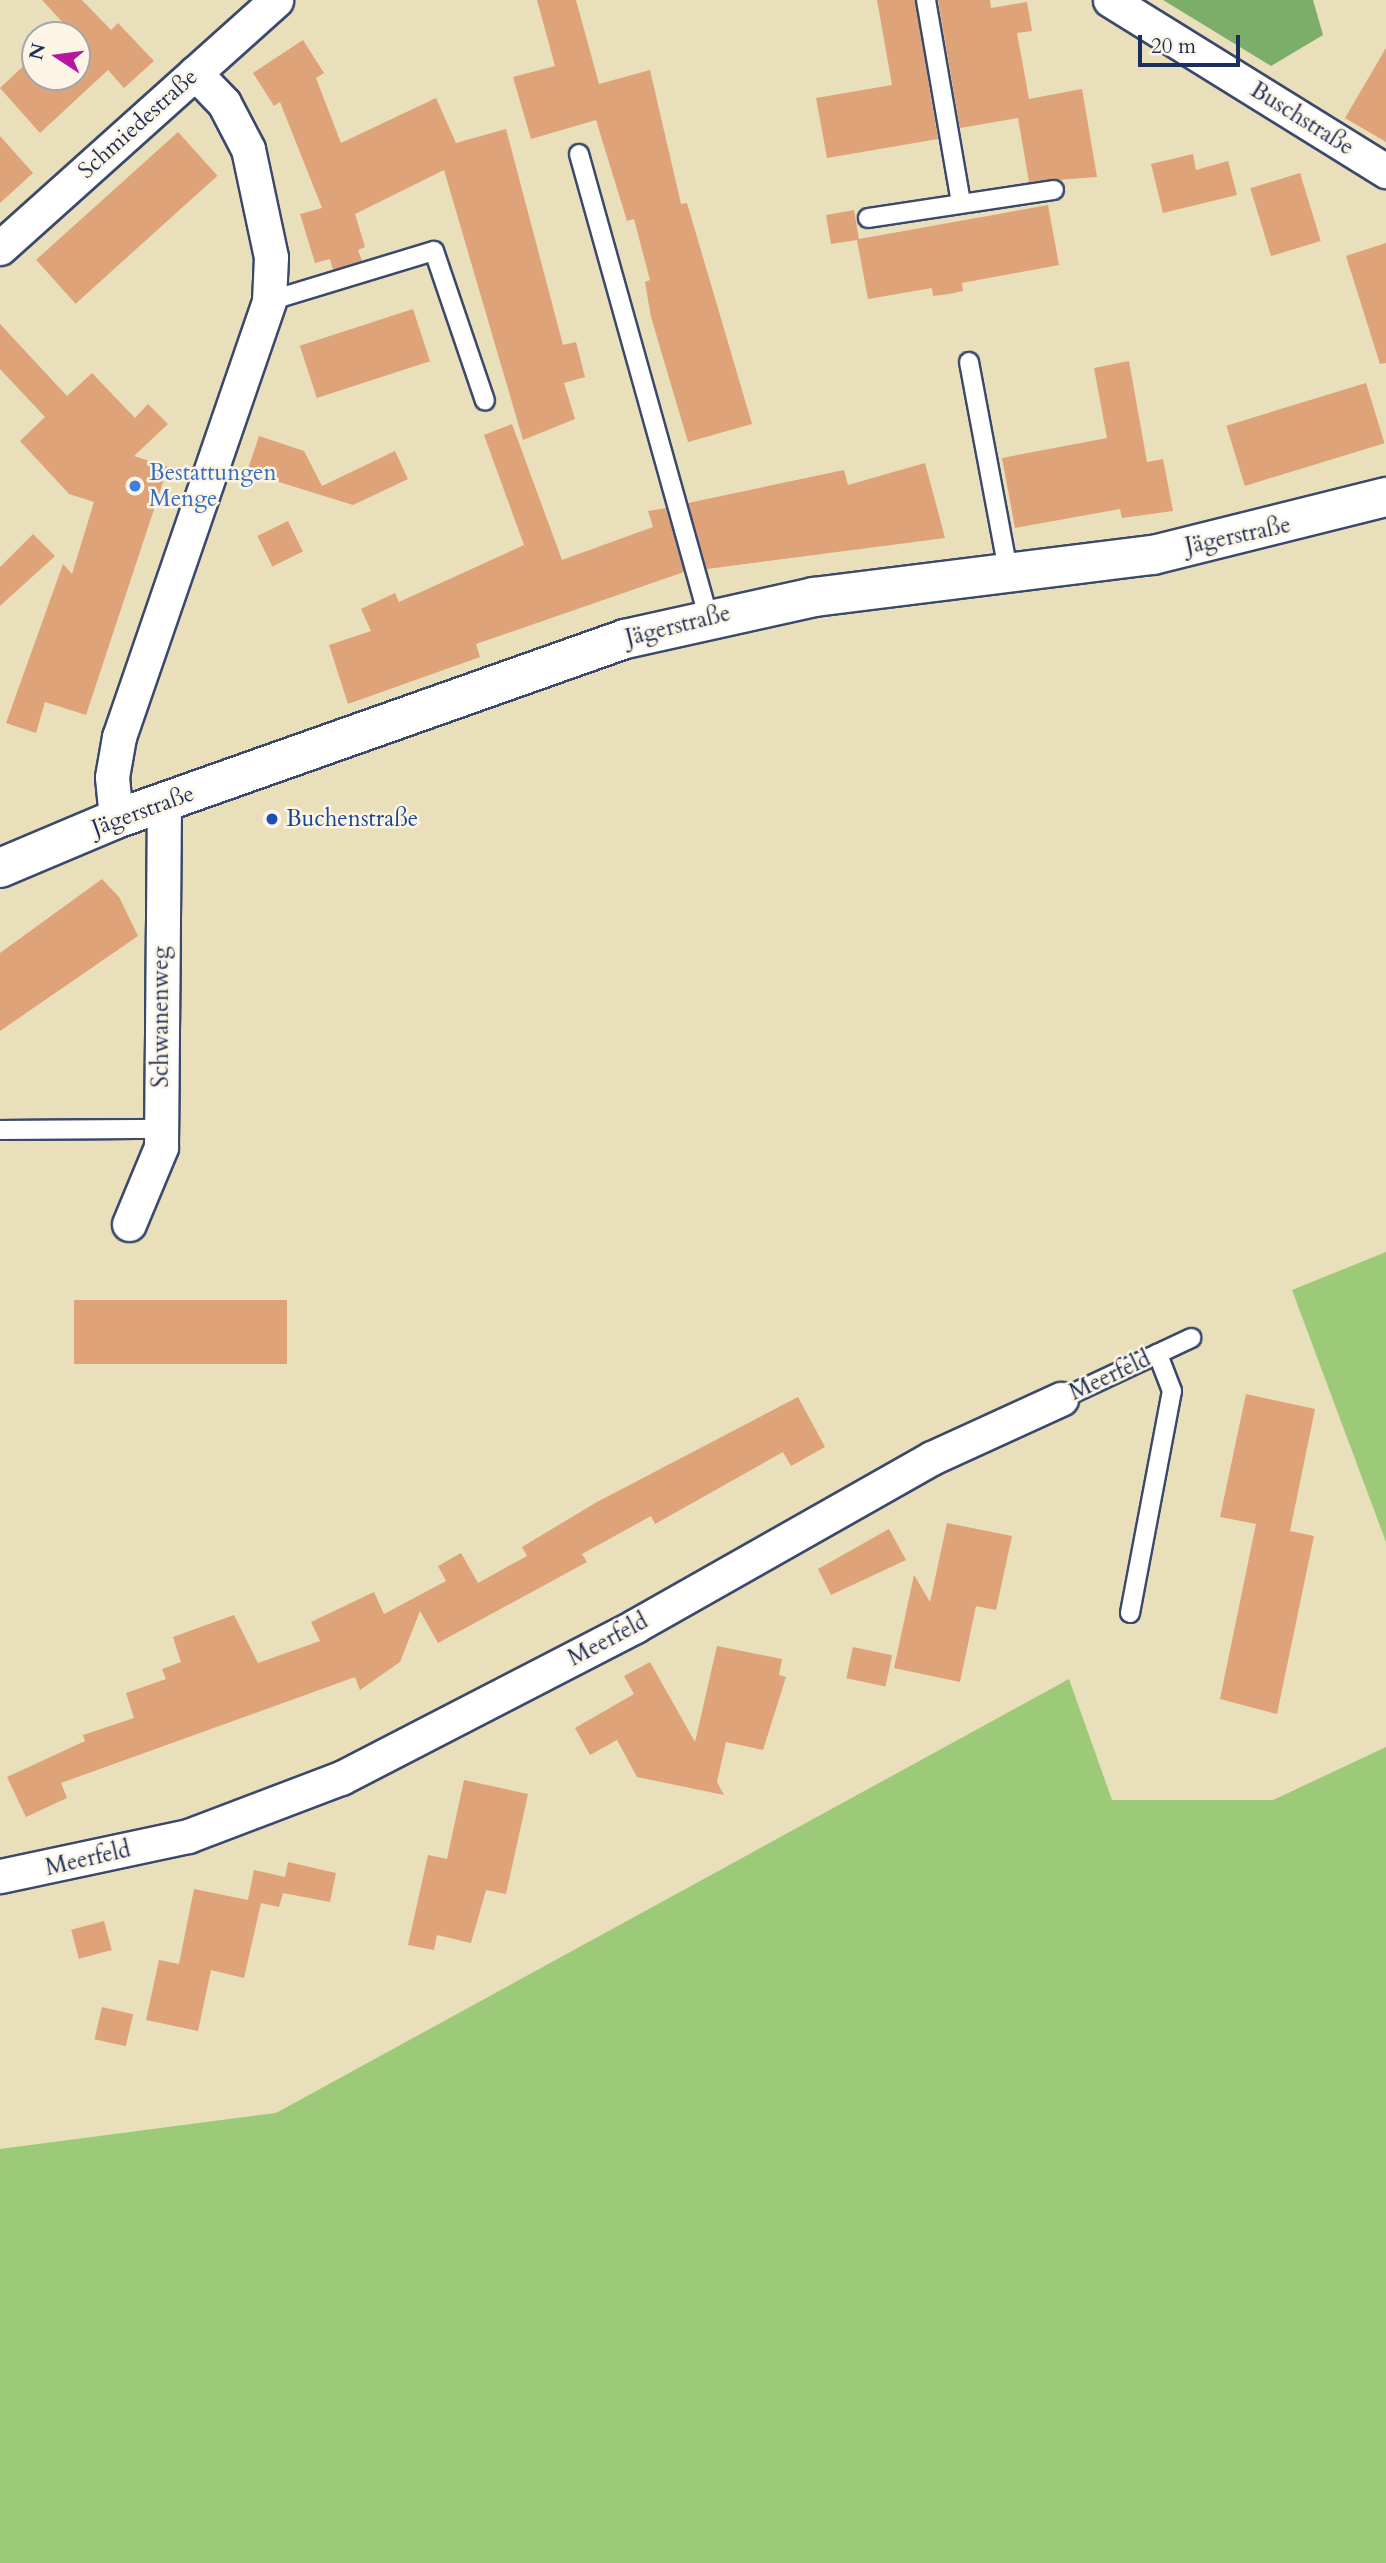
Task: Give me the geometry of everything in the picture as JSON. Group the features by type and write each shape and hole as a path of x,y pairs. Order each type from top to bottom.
{"street":[{"name":"Schmiedestraße","path":"0,248 276,0"},
{"name":"Buschstraße","path":"1110,0 1386,171"},
{"path":"116,819 112,777 119,737 269,301 271,257 248,149 224,103 195,73"},
{"name":"Jägerstraße","path":"0,868 116,819 625,639 708,617 1008,571 1153,555 1386,497"},
{"name":"Schwanenweg","path":"129,1224 162,1147 164,802"},
{"name":"Meerfeld","path":"0,1876 188,1836 341,1778 635,1626 932,1458 1061,1399"}],"lane":[{"path":"926,0 961,203"},
{"path":"579,154 708,617"},
{"path":"868,218 1054,190"},
{"path":"269,301 434,251 485,401"},
{"path":"969,362 1008,571"},
{"path":"0,1130 162,1129"},
{"name":"Meerfeld","path":"1061,1399 1191,1338"},
{"path":"1130,1613 1172,1391 1158,1354"}],"green space":[{"path":"1163,0 1313,0 1323,35 1271,66"},
{"path":"1386,1252 1386,1542 1292,1290"},
{"path":"1069,1679 1112,1800 1273,1800 1386,1747 1386,2563 0,2563 0,2149 276,2113"}],"building":[{"path":"42,0 82,0 111,30 118,23 154,61 124,88 108,70 91,86 91,21 61,21"},
{"path":"537,0 576,0 599,84 650,70 681,204 687,203 752,424 688,442 651,317 645,282 650,280 634,219 627,221 596,120 531,139 513,77 555,66"},
{"path":"877,0 915,0 938,139 827,158 816,98 892,85"},
{"path":"938,0 990,0 991,8 1027,2 1032,31 1017,33 1029,99 1082,89 1097,177 1029,182 1018,118 960,128"},
{"path":"303,40 324,73 316,78 341,143 436,98 456,143 506,129 563,345 576,342 585,377 564,383 575,419 523,440 444,170 355,214 365,247 358,250 362,261 333,270 330,259 315,263 300,214 322,208 280,102 274,106 253,73"},
{"path":"1386,48 1386,142 1345,118"},
{"path":"21,68 21,91 85,91 40,133 0,88"},
{"path":"178,132 217,176 76,304 36,260"},
{"path":"0,136 33,173 0,203"},
{"path":"1193,154 1196,170 1228,161 1237,195 1163,213 1151,164"},
{"path":"1300,173 1321,241 1271,256 1250,188"},
{"path":"1048,205 1059,265 962,283 963,291 949,294 933,296 932,288 868,299 857,240 831,244 826,215 854,210 859,239"},
{"path":"1386,243 1386,363 1380,364 1346,256"},
{"path":"413,309 430,361 317,398 300,346"},
{"path":"0,324 67,396 92,373 135,418 148,404 168,424 134,456 168,467 86,715 45,702 36,733 6,723 63,564 72,574 94,502 69,494 20,441 45,417 0,369"},
{"path":"1129,361 1147,462 1163,459 1173,511 1122,518 1120,509 1015,528 1002,458 1107,438 1094,368"},
{"path":"1366,383 1384,443 1245,486 1226,426"},
{"path":"512,424 562,560 653,527 648,511 666,508 684,572 476,644 480,657 348,704 329,645 371,631 361,609 395,593 399,602 524,545 484,435"},
{"path":"259,436 304,451 322,486 395,451 408,479 353,505 247,472"},
{"path":"925,463 945,538 707,569 688,503 844,470 848,485"},
{"path":"288,521 303,552 272,566 257,536"},
{"path":"33,534 55,556 0,606 0,567"},
{"path":"102,879 119,897 138,936 0,1031 0,953"},
{"path":"74,1300 287,1300 287,1364 74,1364"},
{"path":"1246,1394 1315,1409 1290,1531 1314,1536 1277,1714 1220,1699 1256,1524 1220,1517"},
{"path":"798,1397 825,1447 791,1466 783,1452 655,1524 651,1516 582,1554 587,1562 438,1643 420,1611 400,1662 360,1690 355,1677 61,1783 67,1798 26,1817 7,1777 85,1741 83,1735 134,1718 126,1693 166,1679 162,1669 181,1662 173,1637 234,1615 258,1663 320,1641 311,1622 374,1592 384,1614 446,1581 438,1566 461,1553 478,1583 527,1556 522,1547 597,1502"},
{"path":"947,1523 1012,1536 996,1610 976,1606 960,1682 894,1668 914,1575 930,1602"},
{"path":"889,1529 906,1560 831,1595 818,1569"},
{"path":"717,1646 782,1659 779,1675 786,1677 763,1750 726,1742 717,1782 724,1795 637,1777 617,1740 590,1755 575,1728 634,1694 624,1676 650,1662 695,1742"},
{"path":"853,1647 892,1655 885,1687 846,1678"},
{"path":"464,1780 528,1794 506,1894 486,1890 471,1943 437,1935 434,1950 408,1945 428,1855 447,1859"},
{"path":"288,1862 336,1873 330,1902 283,1893 279,1907 261,1903 244,1978 211,1970 198,2031 146,2020 159,1960 179,1964 194,1889 248,1900 254,1870 285,1877"},
{"path":"104,1921 112,1950 79,1959 71,1930"},
{"path":"102,2007 133,2014 126,2046 95,2039"}],"place":[{"name":"Bestattungen Menge","path":"135,486"},
{"name":"Buchenstraße","path":"272,819"}]}
